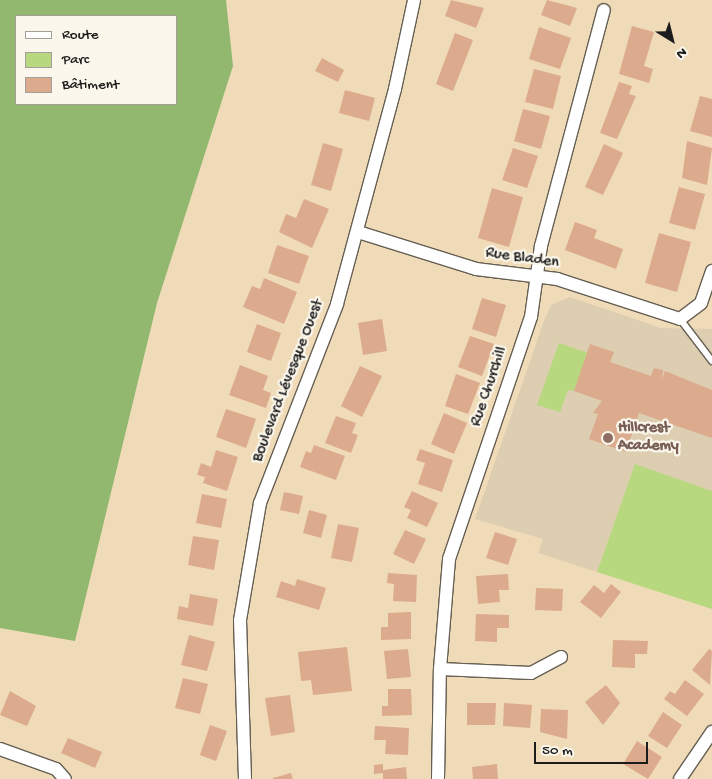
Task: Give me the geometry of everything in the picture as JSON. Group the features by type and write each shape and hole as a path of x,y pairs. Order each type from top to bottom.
{"street":[{"name":"Boulevard Lévesque Ouest","path":"245,779 240,620 260,503 337,304 358,232 414,0"},
{"name":"Rue Churchill","path":"438,779 440,669 449,559 531,317 537,278 604,10"},
{"name":"Rue Bladen","path":"358,232 476,269 557,279 680,319"},
{"path":"680,319 701,303 712,271"},
{"path":"440,669 531,673 561,657"},
{"path":"680,779 712,732"},
{"path":"0,749 56,769 65,779"}],"lane":[{"path":"680,319 712,361"}],"shaded area":[{"name":"Hillcrest Academy","path":"570,297 661,328 712,329 712,491 635,465 597,572 538,553 543,539 475,519 544,321 551,305"}],"green space":[{"path":"0,0 226,0 233,66 157,303 75,641 0,628"},
{"path":"559,343 588,353 574,391 568,390 560,412 537,405"},
{"path":"635,464 712,491 712,609 597,572"}],"building":[{"path":"451,0 484,8 476,28 445,16"},
{"path":"547,0 577,8 570,26 541,15"},
{"path":"632,26 654,32 644,66 653,69 649,83 619,74"},
{"path":"539,27 571,38 560,69 529,59"},
{"path":"455,33 473,40 453,91 436,84"},
{"path":"322,58 344,70 338,82 315,71"},
{"path":"534,69 561,76 553,109 525,102"},
{"path":"619,82 632,86 629,94 636,96 617,139 600,133"},
{"path":"345,90 375,98 369,121 339,113"},
{"path":"700,96 712,99 712,137 690,131"},
{"path":"523,109 550,116 541,149 514,141"},
{"path":"687,141 712,148 707,185 682,178"},
{"path":"323,143 343,149 331,191 311,185"},
{"path":"604,144 623,153 603,195 585,187"},
{"path":"513,148 538,156 527,188 502,180"},
{"path":"679,187 705,194 695,230 669,223"},
{"path":"492,188 523,197 509,247 478,238"},
{"path":"304,199 329,209 312,248 279,232 286,214 296,218"},
{"path":"575,222 597,230 594,238 623,249 616,269 565,250"},
{"path":"659,233 691,242 677,292 645,283"},
{"path":"277,245 309,256 299,284 268,273"},
{"path":"264,278 297,292 284,324 243,307 252,286 260,289"},
{"path":"482,298 506,305 496,337 472,329"},
{"path":"382,319 387,351 363,355 358,323"},
{"path":"257,324 281,333 271,361 247,352"},
{"path":"470,336 494,344 482,376 458,367"},
{"path":"590,344 614,352 610,362 651,376 654,368 663,370 662,379 665,371 712,390 712,438 639,413 626,452 589,439 598,414 593,413 602,401 574,391"},
{"path":"240,365 268,376 263,390 271,393 266,408 229,395"},
{"path":"360,366 382,376 362,417 341,406"},
{"path":"456,374 480,383 468,414 445,406"},
{"path":"226,409 256,419 246,448 216,437"},
{"path":"444,413 467,423 454,454 431,444"},
{"path":"336,416 356,423 352,433 358,435 351,453 325,443"},
{"path":"314,445 345,456 336,480 300,467 306,451 311,453"},
{"path":"420,449 453,460 442,492 418,484 425,463 416,460"},
{"path":"216,450 238,457 227,491 203,483 205,477 197,475 201,463 211,467"},
{"path":"412,491 438,503 427,527 407,518 411,510 404,507"},
{"path":"284,492 303,496 299,514 280,510"},
{"path":"202,494 227,499 221,528 196,523"},
{"path":"309,510 327,515 321,538 303,533"},
{"path":"338,524 359,528 352,562 331,558"},
{"path":"405,530 426,539 414,564 393,554"},
{"path":"495,532 517,539 508,565 486,558"},
{"path":"193,536 219,540 214,570 188,565"},
{"path":"388,573 417,575 416,602 393,601 394,584 387,583"},
{"path":"508,574 509,590 499,590 500,602 478,604 476,576"},
{"path":"297,579 326,588 319,610 276,597 281,581 295,586"},
{"path":"611,584 621,592 601,618 580,602 594,585 604,593"},
{"path":"536,588 563,589 562,611 535,610"},
{"path":"190,594 218,599 213,626 177,619 179,606 188,608"},
{"path":"411,612 411,639 381,640 381,627 388,627 388,613"},
{"path":"476,614 509,615 509,628 497,628 497,642 475,641"},
{"path":"189,635 215,642 207,671 181,665"},
{"path":"613,640 648,641 647,654 635,654 635,668 612,667"},
{"path":"347,647 352,691 313,695 311,680 301,681 298,652"},
{"path":"408,649 411,677 387,679 384,651"},
{"path":"709,649 712,651 710,685 692,670"},
{"path":"183,678 208,684 200,714 175,708"},
{"path":"685,680 704,694 687,716 664,699 670,691 675,694"},
{"path":"606,685 620,703 603,725 585,702"},
{"path":"388,689 411,689 412,715 382,716 382,706 388,706"},
{"path":"10,691 36,706 27,726 0,715"},
{"path":"290,695 295,732 271,736 265,698"},
{"path":"467,703 496,703 495,725 467,725"},
{"path":"504,703 532,705 530,728 503,726"},
{"path":"541,709 568,710 567,739 540,732"},
{"path":"663,712 682,725 667,748 648,736"},
{"path":"210,725 227,731 216,761 200,755"},
{"path":"375,726 409,728 408,755 385,754 386,740 374,740"},
{"path":"68,738 102,752 95,768 61,753"},
{"path":"637,741 662,757 648,779 623,764"},
{"path":"383,764 383,770 406,767 407,779 383,779 383,773 374,774 374,765"},
{"path":"497,764 498,779 473,779 472,767"},
{"path":"291,773 293,779 273,779 273,778"}],"place":[{"name":"Hillcrest Academy","path":"608,438"}]}
